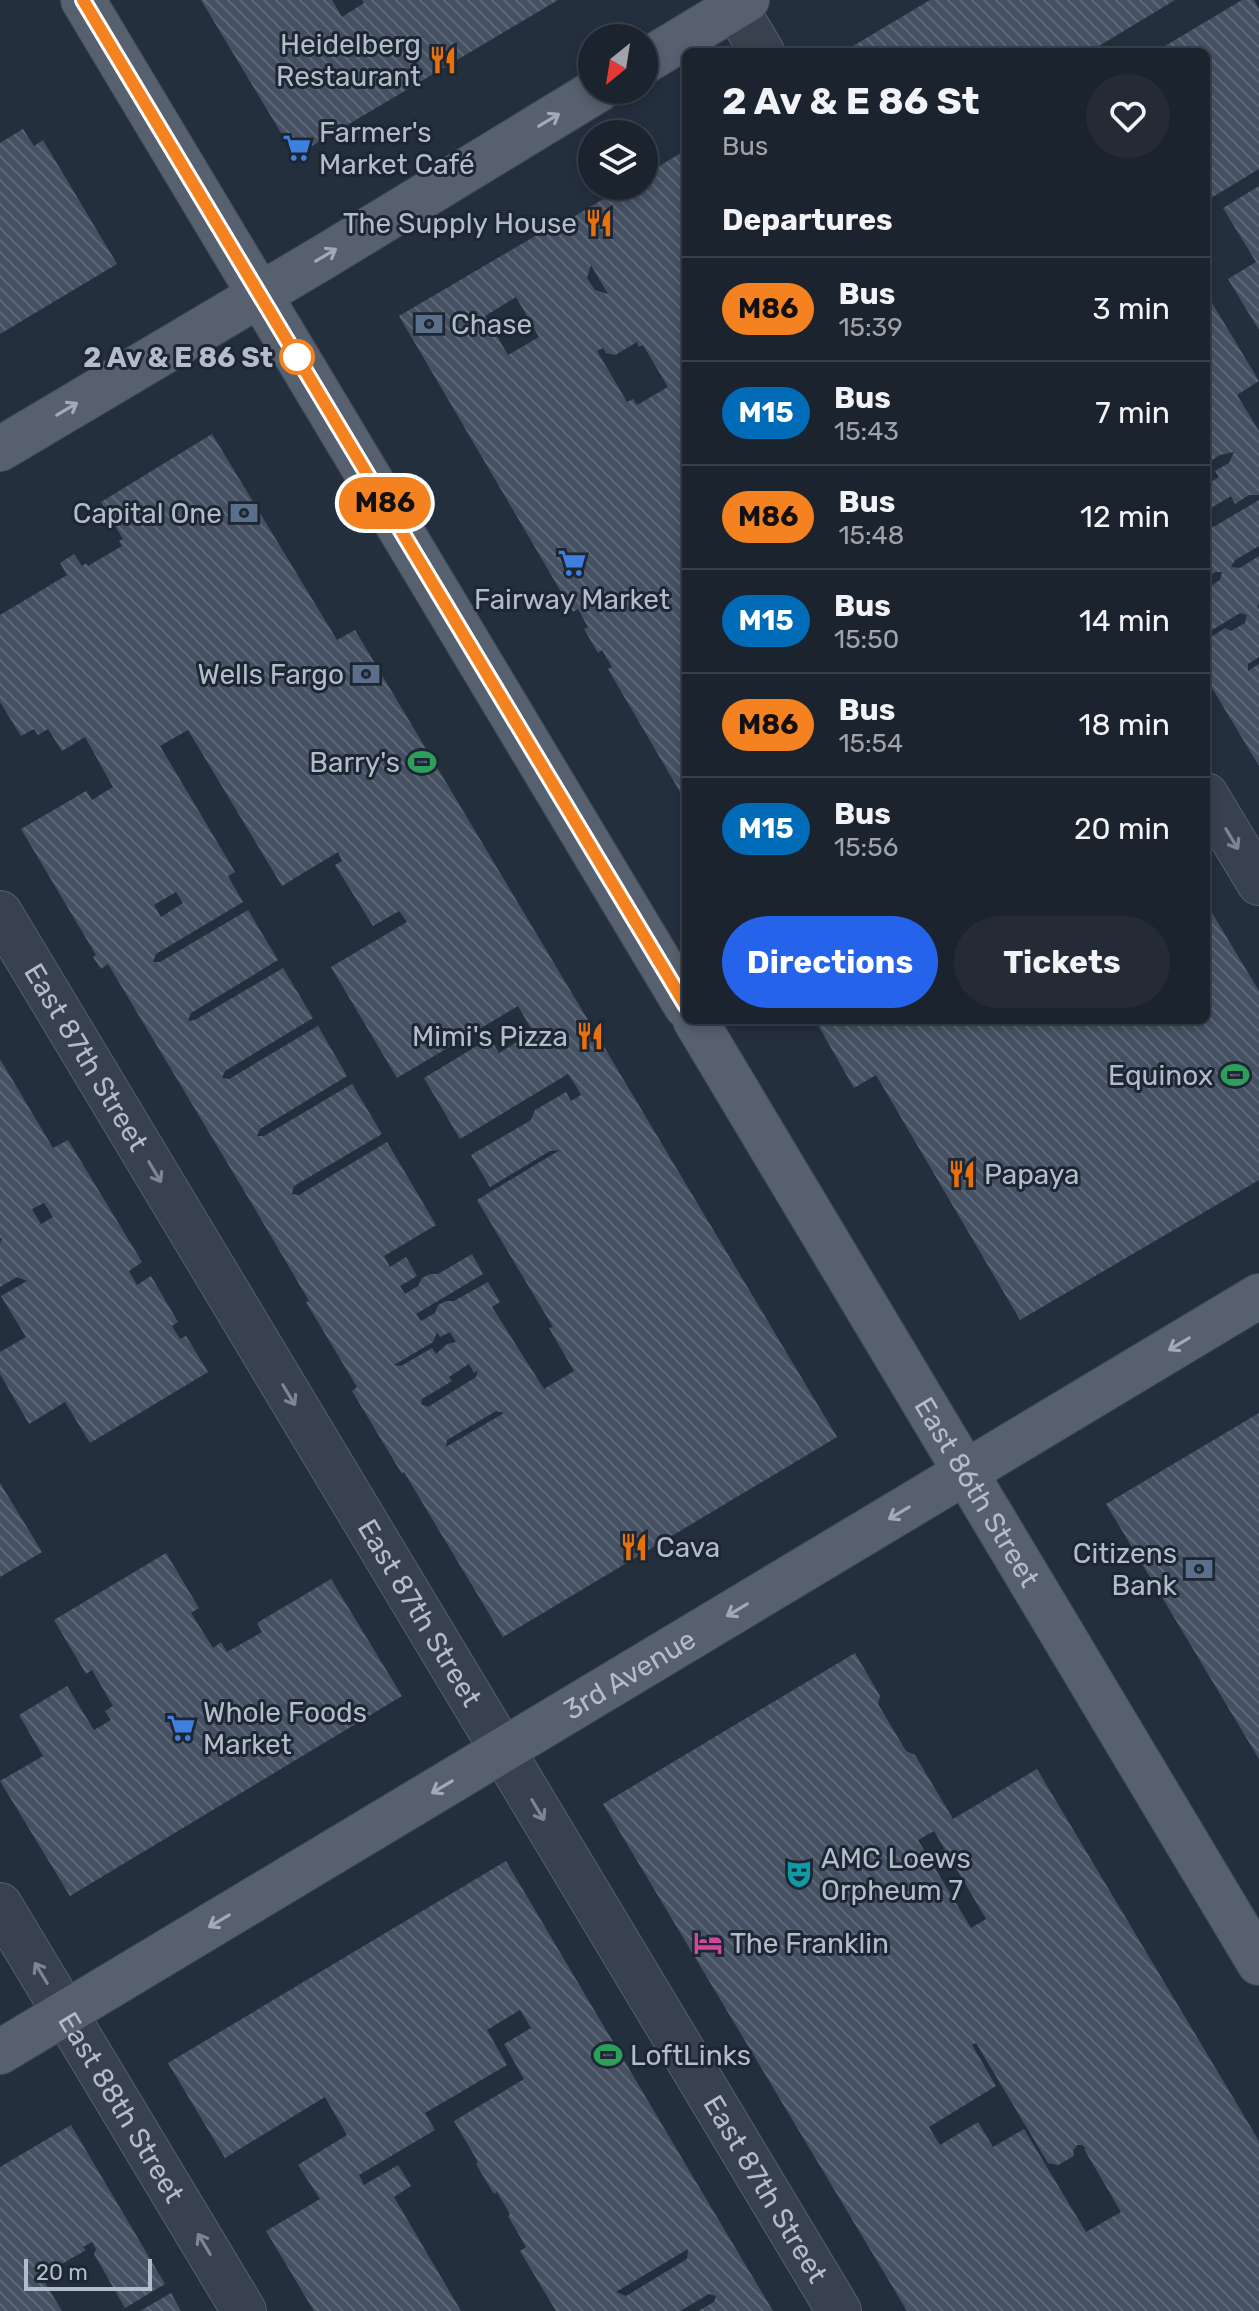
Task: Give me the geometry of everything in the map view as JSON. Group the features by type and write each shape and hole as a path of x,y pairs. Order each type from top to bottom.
{"main road":[{"path":"83,0 682,999"},
{"path":"658,53 738,2"},
{"path":"0,449 578,102"},
{"name":"East 86th Street","path":"697,1024 1259,1963"},
{"name":"3rd Avenue","path":"0,2052 1259,1296"}],"street":[{"path":"738,2 760,48"},
{"path":"1210,802 1259,883"},
{"name":"East 87th Street","path":"0,913 839,2311"},
{"name":"East 88th Street","path":"0,1905 244,2311"}],"building":[{"path":"201,0 332,0 342,17 364,3 362,0 558,0 295,156"},
{"path":"930,0 1175,0 1096,48 850,48"},
{"path":"1242,0 1254,0 1259,9 1259,169 1210,199 1210,48 1162,48"},
{"path":"23,129 34,146 43,140 117,264 0,334 0,143"},
{"path":"682,152 682,795 608,669 612,667 602,650 598,653 584,629 588,627 578,609 573,612 399,316 564,219 565,222 602,200 658,200 658,167","holes":["591,265 608,294 595,290 587,278","516,297 539,337 508,355 485,316","637,342 639,347 643,345 668,387 637,405 633,399 627,402 597,351 603,348 606,353 615,355"]},
{"path":"1259,186 1259,330 1228,279 1256,262 1223,208"},
{"path":"1210,300 1259,381 1237,395 1259,431 1259,495 1249,495 1235,504 1231,496 1210,509 1210,483 1219,477 1215,471 1229,463 1234,452 1210,461"},
{"path":"212,434 337,640 355,630 837,1437 503,1637 352,1391 357,1387 258,1214 108,964 101,969 93,957 96,955 21,829 86,791 92,800 113,787 85,737 62,751 48,729 38,735 34,729 21,736 0,702 0,615 67,575 60,563 74,554 82,566 86,563 88,566 122,546 119,541 123,539 101,502","holes":["188,730 282,886 338,852 342,861 335,865 373,926 399,911 407,922 331,967 397,1078 518,1006 533,1032 499,1053 490,1038 424,1078 460,1139 568,1074 576,1086 581,1095 571,1101 566,1092 535,1110 531,1120 471,1155 490,1187 550,1151 560,1150 477,1200 553,1327 549,1328 574,1371 544,1389 492,1307 500,1302 488,1282 454,1301 438,1305 435,1313 421,1321 416,1314 483,1274 472,1254 438,1274 422,1278 418,1286 405,1294 400,1286 417,1276 406,1257 390,1267 384,1256 436,1225 387,1142 299,1195 292,1194 294,1186 382,1134 352,1084 264,1136 257,1136 260,1129 347,1076 318,1026 229,1079 222,1078 225,1071 313,1018 283,968 195,1020 188,1021 191,1013 278,960 248,910 160,962 153,962 156,954 243,902 228,876 235,872 160,746","176,892 183,903 161,917 154,905","437,1332 440,1337 450,1332 456,1342 447,1344 436,1354 432,1348 401,1366 394,1365 433,1342","469,1364 474,1373 478,1370 476,1377 428,1407 421,1404 422,1399 452,1381 449,1377","496,1411 504,1413 446,1447 447,1440"]},
{"path":"1259,500 1259,546 1235,560 1231,567 1240,568 1259,556 1259,657 1248,664 1248,671 1259,664 1259,766 1210,685 1210,634 1211,637 1225,628 1231,631 1245,623 1247,615 1240,613 1210,631 1210,586 1220,580 1222,572 1210,575 1210,527"},
{"path":"1210,910 1259,991 1259,1180 1020,1320 876,1075 854,1088 817,1024 1210,1024"},
{"path":"0,1059 53,1148 68,1140 142,1262 129,1271 137,1285 151,1276 178,1322 172,1326 180,1339 186,1336 208,1372 90,1443 65,1402 29,1424 0,1374 0,1352 26,1337 1,1296 27,1281 17,1277 0,1287","holes":["44,1203 53,1217 41,1224 32,1209"]},
{"path":"1259,1413 1259,1759 1106,1504"},
{"path":"0,1483 42,1552 0,1577"},
{"path":"166,1553 199,1608 191,1613 213,1648 221,1642 227,1652 262,1632 257,1623 331,1579 402,1696 70,1896 0,1781 43,1756 19,1715 67,1686 94,1730 111,1720 105,1711 113,1706 92,1670 86,1674 54,1620"},
{"path":"855,1653 880,1696 878,1704 906,1751 915,1755 953,1819 1037,1769 1259,2141 1259,2311 907,2311 603,1804","holes":["934,1831 986,1919 971,1928 918,1840","976,2043 1048,2163 1058,2165 1074,2156 1077,2145 1082,2145 1121,2212 1086,2232 1024,2129 993,2147 978,2122 940,2145 929,2127 996,2086 972,2045"]},
{"path":"506,1861 773,2311 698,2311 714,2302 716,2296 709,2294 680,2311 556,2311 520,2251 526,2247 508,2216 510,2214 497,2192 494,2194 454,2121 524,2079 504,2044 531,2028 520,2010 487,2030 507,2065 425,2113 435,2130 359,2175 364,2185 398,2165 411,2186 394,2197 461,2311 314,2311 266,2231 320,2199 298,2165 347,2135 325,2097 225,2158 168,2063","holes":["688,2249 687,2259 626,2296 616,2292"]},
{"path":"71,2125 165,2284 125,2308 94,2254 96,2249 92,2242 83,2247 86,2250 41,2276 62,2311 0,2311 0,2167"},
{"path":"171,2293 181,2311 140,2311"}],"bus line":[{"name":"M86","path":"83,0 682,999"}],"place":[{"name":"Heidelberg Restaurant","path":"443,60"},
{"name":"Farmer's Market Café","path":"297,148"},
{"name":"The Supply House","path":"599,223"},
{"name":"Chase","path":"429,324"},
{"name":"2 Av & E 86 St","path":"297,357"},
{"name":"Capital One","path":"244,513"},
{"name":"Fairway Market","path":"572,563"},
{"name":"Wells Fargo","path":"366,674"},
{"name":"Barry's","path":"422,762"},
{"name":"Mimi's Pizza","path":"590,1036"},
{"name":"Equinox","path":"1235,1075"},
{"name":"Papaya","path":"962,1174"},
{"name":"Cava","path":"634,1547"},
{"name":"Citizens Bank","path":"1199,1569"},
{"name":"Whole Foods Market","path":"181,1728"},
{"name":"AMC Loews Orpheum 7","path":"799,1874"},
{"name":"The Franklin","path":"708,1943"},
{"name":"LoftLinks","path":"608,2055"}]}
